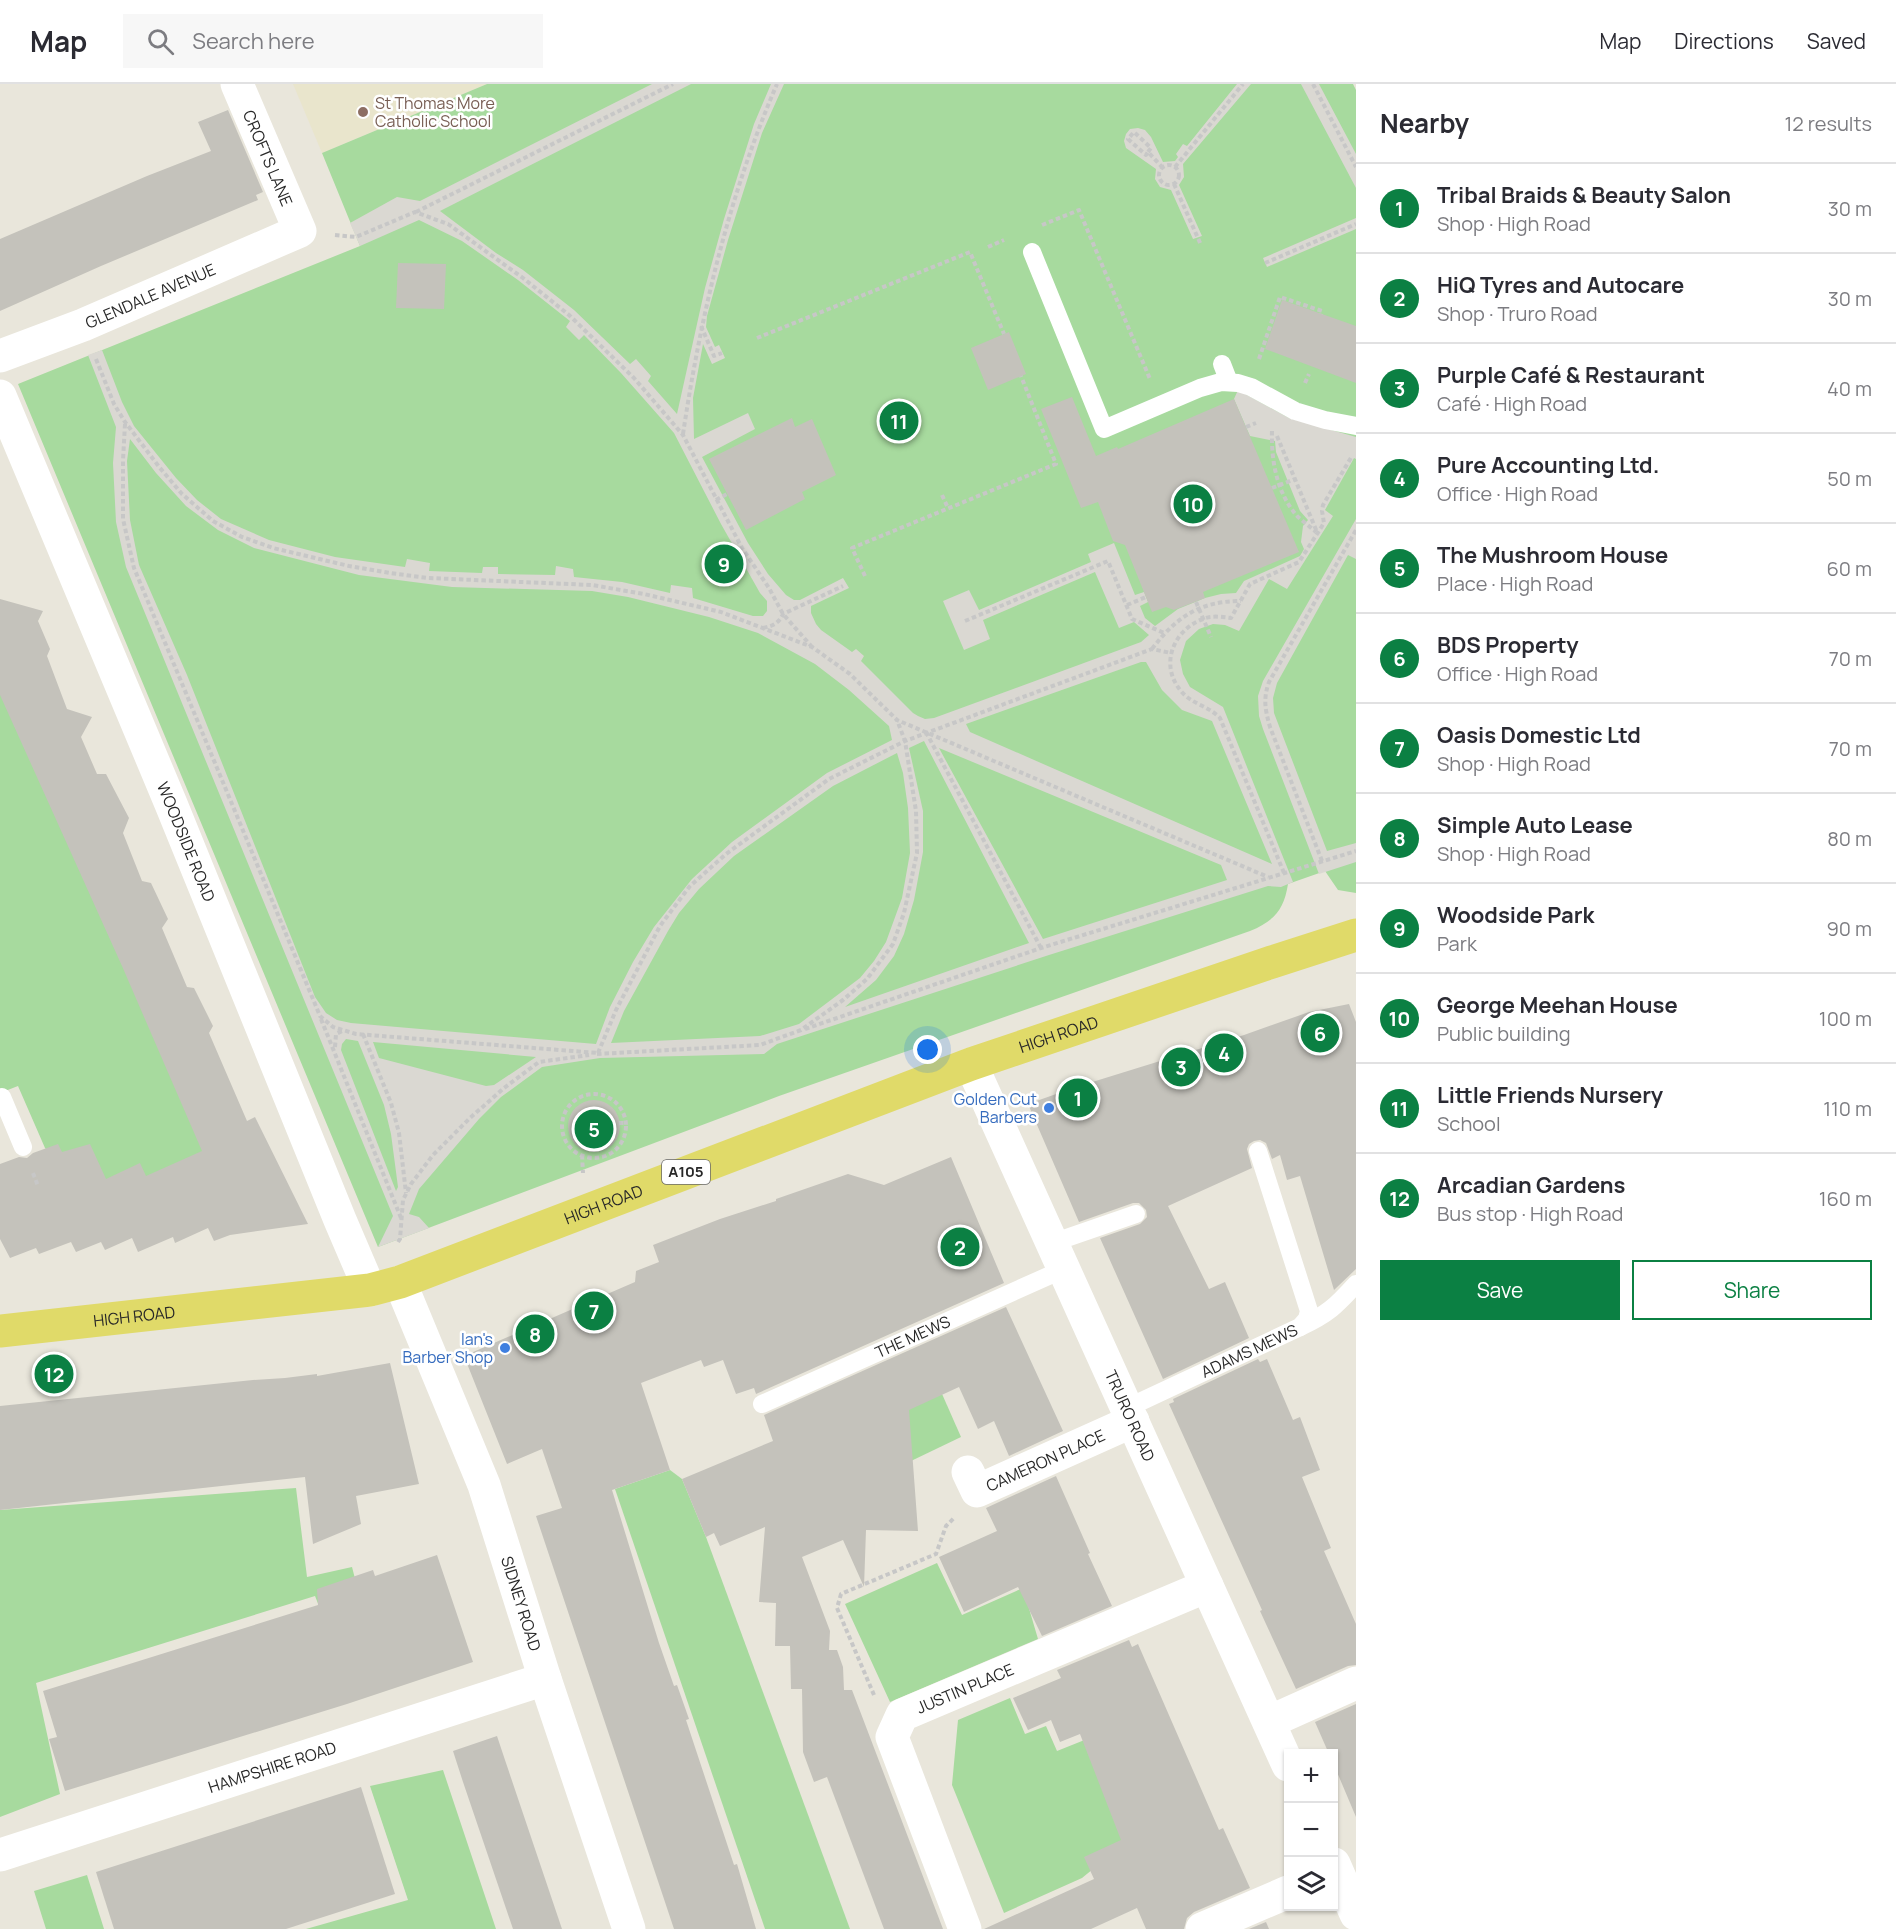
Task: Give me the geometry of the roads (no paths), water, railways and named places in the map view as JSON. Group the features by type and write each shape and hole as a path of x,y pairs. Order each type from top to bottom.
{"main road":[{"name":"HIGH ROAD","path":"0,1331 385,1286 971,1064 1356,935"}],"street":[{"name":"CROFTS LANE","path":"237,84 300,231"},
{"name":"GLENDALE AVENUE","path":"0,356 83,324 300,231"},
{"name":"WOODSIDE ROAD","path":"0,396 171,804 331,1198 385,1286"},
{"name":"TRURO ROAD","path":"971,1064 1284,1756"},
{"name":"SIDNEY ROAD","path":"385,1286 484,1485 545,1679 629,1929"},
{"name":"CAMERON PLACE","path":"973,1482 1130,1414"},
{"name":"JUSTIN PLACE","path":"965,1929 892,1737 902,1715 1207,1586"},
{"name":"HAMPSHIRE ROAD","path":"0,1855 545,1679"},
{"path":"1269,1722 1356,1683"},
{"path":"1338,1875 1356,1914"},
{"path":"1202,1929 1284,1894"}],"lane":[{"path":"1032,252 1104,429 1211,384 1229,382 1251,387 1295,411 1356,426"},
{"path":"1222,364 1229,382"},
{"path":"0,1098 2,1097 22,1147"},
{"name":"ADAMS MEWS","path":"1130,1414 1300,1328 1307,1319 1308,1311 1258,1151"},
{"name":"THE MEWS","path":"762,1404 1058,1256 1136,1214"},
{"path":"1300,1328 1332,1310 1356,1284"}],"place":[{"name":"St Thomas More Catholic School","path":"363,112"},
{"name":"Little Friends Nursery","path":"899,421"},
{"name":"George Meehan House","path":"1193,504"},
{"name":"Woodside Park","path":"724,564"},
{"name":"BDS Property","path":"1320,1033"},
{"name":"Pure Accounting Ltd.","path":"1224,1053"},
{"name":"Purple Café & Restaurant","path":"1181,1067"},
{"name":"Tribal Braids & Beauty Salon","path":"1078,1098"},
{"name":"Golden Cut Barbers","path":"1049,1108"},
{"name":"The Mushroom House","path":"594,1129"},
{"name":"HiQ Tyres and Autocare","path":"960,1247"},
{"name":"Oasis Domestic Ltd","path":"594,1311"},
{"name":"Simple Auto Lease","path":"535,1334"},
{"name":"Ian's Barber Shop","path":"505,1348"},
{"name":"Arcadian Gardens","path":"54,1374"}]}
